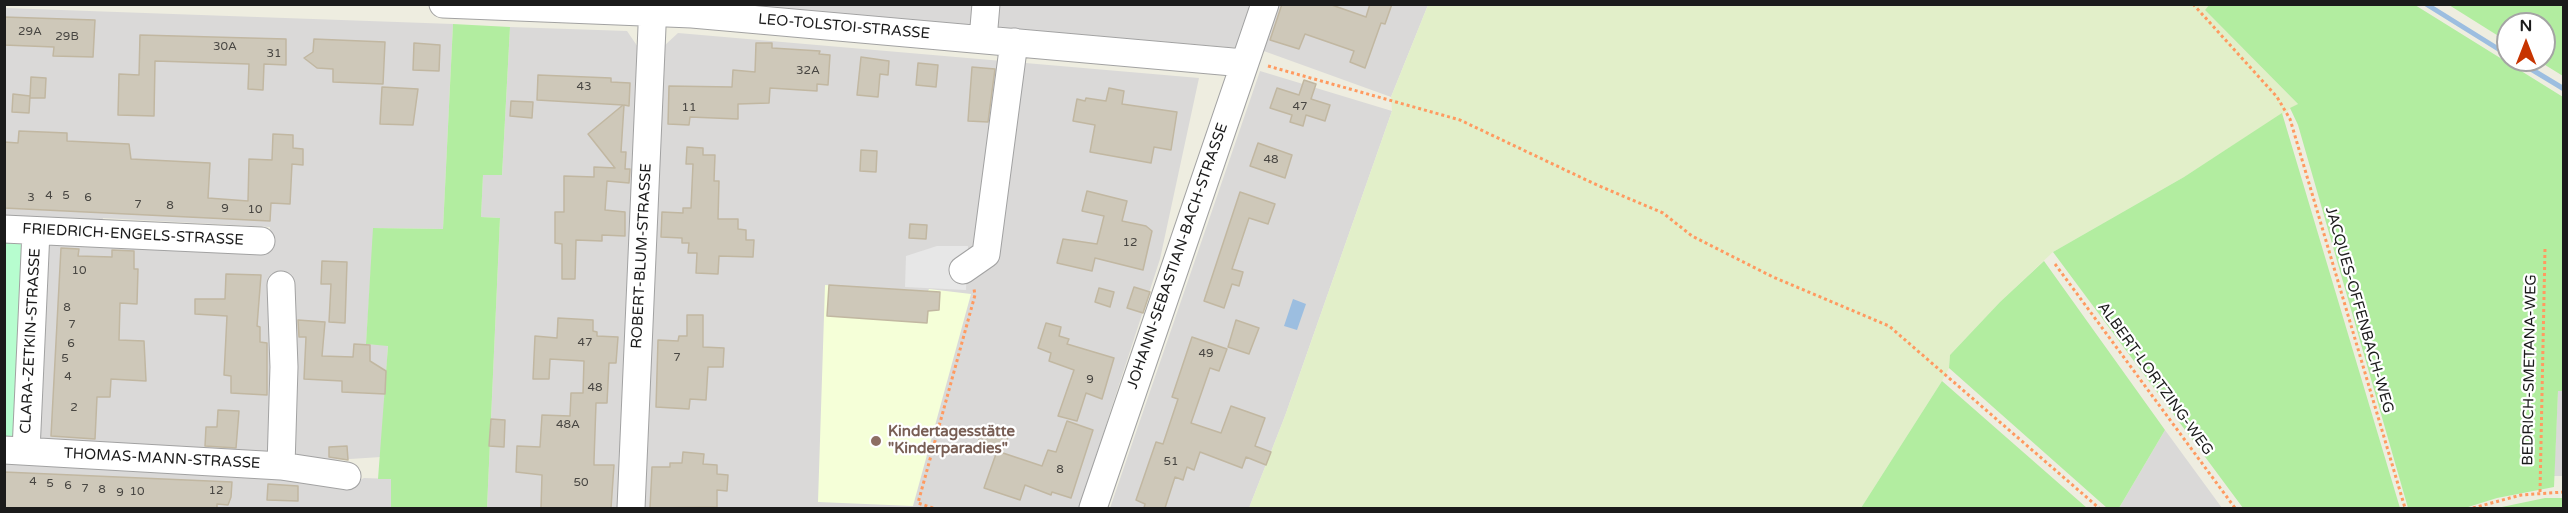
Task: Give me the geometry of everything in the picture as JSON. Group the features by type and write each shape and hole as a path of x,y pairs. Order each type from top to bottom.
{"street":[{"name":"LEO-TOLSTOI-STRASSE","path":"443,4 653,8 1244,63"},
{"path":"983,39 986,4"},
{"name":"JOHANN-SEBASTIAN-BACH-STRASSE","path":"1093,508 1264,4"},
{"name":"ROBERT-BLUM-STRASSE","path":"631,508 653,8"},
{"path":"963,270 986,254 1014,42"},
{"name":"FRIEDRICH-ENGELS-STRASSE","path":"4,229 261,241"},
{"name":"CLARA-ZETKIN-STRASSE","path":"15,451 36,231"},
{"name":"THOMAS-MANN-STRASSE","path":"15,451 281,466 284,367 281,285"},
{"path":"281,466 347,476"}],"path":[{"name":"JACQUES-OFFENBACH-WEG","path":"2193,4 2277,97 2290,119 2405,508"},
{"path":"1244,63 1267,66 1403,106 1460,120 1597,185 1664,213 1692,237 1773,277 1889,326 1946,373 2099,508"},
{"name":"BEDRICH-SMETANA-WEG","path":"2540,492 2545,248"},
{"name":"ALBERT-LORTZING-WEG","path":"2055,264 2235,508"},
{"path":"933,508 918,503 975,296 973,285 963,270"},
{"path":"2473,508 2540,492 2564,492"}],"shaded area":[{"path":"742,5 975,5 974,25"},
{"path":"995,5 1253,5 1238,48 993,27"},
{"path":"1277,5 1428,5 1391,97 1261,50"},
{"path":"1428,5 2210,5 2205,10 2298,104 2184,177 2053,252 2000,302 1950,355 1949,368 1942,381 1861,508 1249,508 1285,416 1392,111 1391,97"},
{"path":"5,8 453,24 443,229 374,228 366,344 388,345 381,457 288,463 270,455 32,444 41,240 269,251 270,227 103,218 102,224 5,219"},
{"path":"510,27 627,31 640,50 620,508 487,508 500,218 481,217 483,174 502,175"},
{"path":"678,33 1199,78 1160,259 1079,508 642,508 664,46"},
{"path":"1260,71 1392,111 1285,416 1249,508 1110,508"},
{"path":"937,246 968,246 966,290 905,287 906,256"},
{"name":"Kindertagesstätte \"Kinderparadies\"","path":"825,285 928,291 929,289 971,294 913,506 818,502"},
{"path":"2558,391 2563,391 2563,476 2554,476"},
{"path":"2165,430 2222,508 2119,508"},
{"path":"5,460 356,482 364,478 392,479 391,508 5,508"}],"green space":[{"path":"2210,4 2415,5 2496,55 2496,72 2523,72 2563,97 2564,391 2558,391 2554,487 2497,498 2465,508 2408,508 2298,125 2290,108 2298,104 2205,10"},
{"path":"2449,5 2563,5 2563,76 2556,72 2556,12 2496,12 2496,34"},
{"path":"453,24 510,27 502,175 483,175 481,217 500,218 487,508 391,508 391,479 378,479 388,346 366,344 373,228 443,229"},
{"path":"2282,113 2400,508 2243,508 2053,252 2184,177"},
{"path":"4,235 25,239 21,435 4,441"},
{"path":"2044,261 2165,430 2119,508 2107,508 1949,368 1950,355 2000,302"},
{"path":"1942,381 2087,508 1861,508"},
{"path":"2545,498 2563,498 2563,508 2497,508"}],"water":[{"path":"1293,299 1306,304 1297,330 1284,326"}],"building":[{"path":"1282,4 1329,4 1366,17 1370,4 1392,4 1385,24 1381,23 1365,68 1350,62 1354,51 1305,34 1299,49 1270,40"},
{"path":"4,17 95,20 93,57 53,56 54,47 4,45"},
{"path":"140,35 286,39 286,65 264,64 263,90 248,89 249,64 155,61 154,116 118,115 119,74 139,75"},
{"path":"314,39 385,42 383,84 333,82 333,69 317,68 304,58 313,52"},
{"path":"414,43 440,45 439,71 413,70"},
{"path":"756,43 772,43 772,48 820,51 819,54 830,55 828,85 817,84 817,91 770,88 769,103 738,104 738,119 690,117 689,125 668,124 669,86 732,87 733,70 755,72"},
{"path":"861,57 889,61 888,75 880,74 878,97 857,95"},
{"path":"918,63 938,65 936,87 916,85"},
{"path":"972,67 995,69 988,122 968,121"},
{"path":"538,75 611,78 611,82 630,83 629,106 624,105 621,152 626,152 625,169 630,169 629,183 607,181 605,210 625,212 625,236 602,235 602,241 576,240 575,279 562,279 562,244 555,243 555,212 564,212 564,176 594,177 594,167 615,168 588,134 623,105 537,100"},
{"path":"31,77 46,78 45,98 30,98"},
{"path":"1304,80 1316,84 1311,99 1330,105 1325,121 1306,115 1303,126 1290,122 1292,115 1270,108 1277,88 1299,95"},
{"path":"382,87 418,89 413,125 380,124"},
{"path":"1109,88 1124,91 1122,104 1177,112 1171,150 1154,147 1151,163 1090,152 1095,125 1073,121 1077,99 1106,101"},
{"path":"13,94 30,96 29,113 12,112"},
{"path":"511,101 533,102 532,118 510,116"},
{"path":"19,131 67,133 67,141 129,144 131,159 210,163 208,198 248,201 249,159 272,160 273,134 293,135 293,148 303,149 303,165 292,164 290,204 271,203 270,221 4,208 4,142 18,143"},
{"path":"1258,143 1292,155 1285,178 1250,166"},
{"path":"687,147 703,148 703,155 715,155 714,181 719,181 718,219 738,219 738,229 746,230 746,240 754,240 753,257 719,256 718,274 696,273 697,253 688,253 689,243 682,243 682,238 661,237 662,212 683,213 683,208 691,208 693,164 686,164"},
{"path":"861,150 877,151 876,172 860,171"},
{"path":"1087,191 1127,201 1122,221 1146,226 1152,231 1143,270 1095,258 1092,271 1057,263 1063,239 1097,244 1104,216 1082,211"},
{"path":"1240,192 1275,204 1268,224 1249,218 1232,269 1243,272 1239,286 1232,284 1224,308 1204,301"},
{"path":"910,224 927,225 926,239 909,238"},
{"path":"61,248 79,249 78,256 112,257 112,250 134,251 134,269 138,269 137,304 120,303 119,340 144,341 146,381 111,379 110,397 97,397 95,439 51,436"},
{"path":"322,261 347,262 345,323 329,322 331,284 321,284"},
{"path":"226,274 261,275 257,326 260,327 260,342 267,343 267,395 231,393 231,376 224,375 227,316 195,314 195,299 225,299"},
{"path":"829,285 940,292 939,310 928,311 927,323 827,316"},
{"path":"1134,287 1150,292 1143,313 1127,308"},
{"path":"1099,288 1114,292 1110,307 1095,302"},
{"path":"687,315 703,315 703,347 724,348 723,367 708,367 706,400 690,399 689,409 656,407 658,340 678,341 679,336 687,336"},
{"path":"558,318 593,320 593,331 597,332 597,336 618,337 616,363 609,363 607,403 596,403 594,465 614,465 611,508 541,508 542,475 516,472 517,446 540,447 542,415 570,416 571,393 583,393 584,361 550,359 549,379 533,379 535,336 557,338"},
{"path":"298,320 325,322 322,356 353,357 354,344 370,345 370,361 386,371 385,394 342,392 342,381 304,379 306,337 299,337"},
{"path":"1236,320 1259,328 1249,354 1228,347"},
{"path":"1046,323 1061,327 1059,336 1069,339 1067,344 1114,358 1102,399 1086,393 1077,421 1058,416 1074,370 1049,361 1051,353 1038,348"},
{"path":"1192,337 1227,349 1219,371 1210,368 1191,423 1221,433 1231,406 1265,418 1255,446 1271,452 1266,465 1246,457 1242,468 1200,452 1194,470 1187,467 1183,480 1175,477 1165,508 1144,508 1145,504 1136,500 1156,442 1163,444 1178,399 1172,397"},
{"path":"218,410 239,411 236,448 205,446 206,427 217,427"},
{"path":"491,419 505,420 504,447 489,446"},
{"path":"1067,421 1093,430 1071,498 1052,492 1051,495 1025,485 1020,500 984,488 997,451 1042,466 1048,450 1056,452"},
{"path":"983,428 1008,437 1003,450 978,442"},
{"path":"347,446 348,460 329,457 329,447"},
{"path":"683,452 704,454 703,464 717,465 717,474 728,475 727,491 717,490 717,507 650,508 652,467 670,467 670,463 682,463"},
{"path":"4,472 232,482 231,497 228,505 217,504 217,508 4,508"},
{"path":"268,484 298,486 298,501 267,500"}],"waterway":[{"path":"2426,4 2496,48"},
{"path":"2536,72 2564,89"}],"place":[{"name":"Kindertagesstätte \"Kinderparadies\"","path":"876,441"}]}
